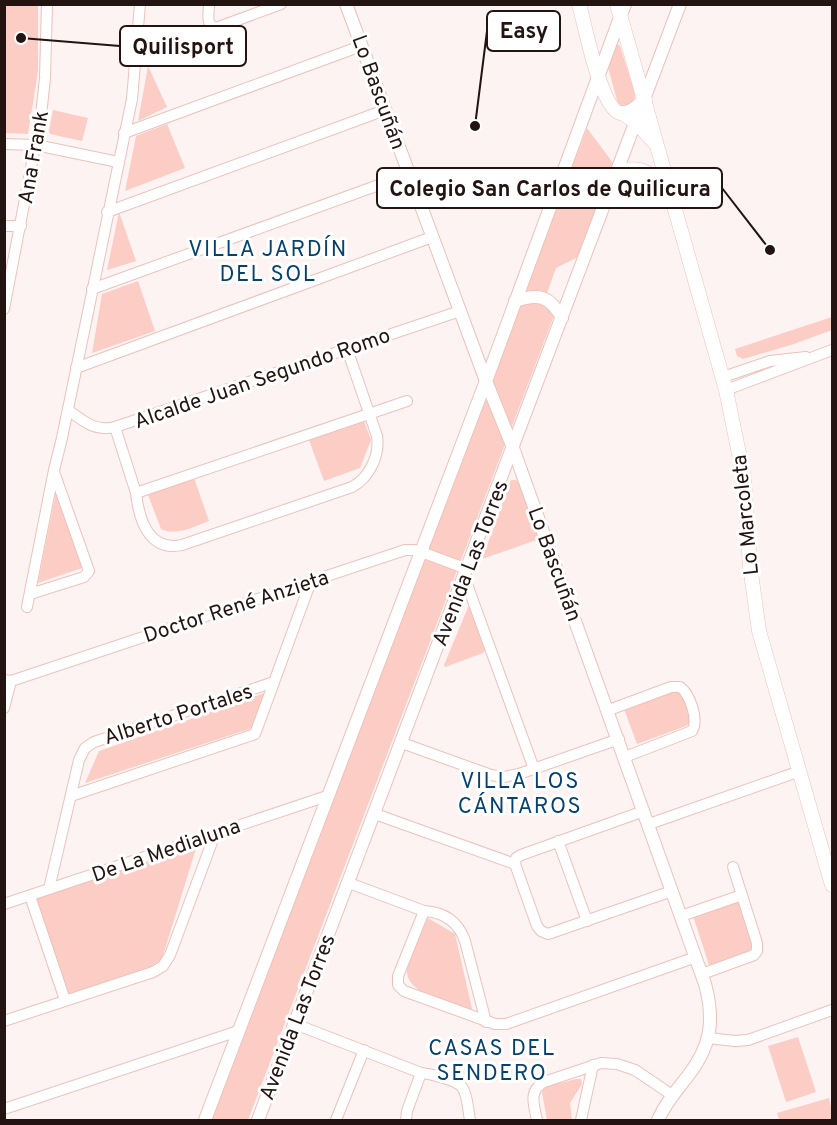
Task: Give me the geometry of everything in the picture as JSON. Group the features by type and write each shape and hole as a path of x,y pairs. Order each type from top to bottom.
{"main road":[{"name":"Lo Marcoleta","path":"579,4 598,78 610,105 636,122 657,146"},
{"name":"Lo Marcoleta","path":"621,9 724,384 744,478 750,566 759,631 832,885"},
{"path":"622,113 631,111 645,100"},
{"path":"617,173 627,169 637,169 657,179 671,193"}],"street":[{"name":"Ana Frank","path":"5,304 36,145 45,78 46,4"},
{"path":"27,607 134,84 140,4"},
{"path":"209,4 209,22 212,27 219,27 281,4"},
{"name":"Lo Bascuñán","path":"346,4 513,448 702,974 710,1003 711,1021 708,1038 698,1062 672,1095 658,1120"},
{"name":"Avenida Las Torres","path":"258,1120 680,4"},
{"path":"205,1120 516,301 621,9"},
{"path":"124,133 361,46"},
{"path":"107,212 385,110"},
{"path":"4,144 36,145 118,162"},
{"path":"92,289 409,174"},
{"path":"4,226 21,226"},
{"path":"76,368 432,237"},
{"path":"516,301 542,297 554,306 562,318"},
{"name":"Alcalde Juan Segundo Romo","path":"68,410 93,427 105,429 115,427 460,311"},
{"path":"115,427 148,533 156,542 172,547 352,487 366,476 377,451 377,436 347,349"},
{"path":"724,384 832,350"},
{"path":"136,493 407,401"},
{"path":"30,594 84,577 89,571 54,470"},
{"name":"Doctor René Anzieta","path":"8,681 405,550 421,552 466,573"},
{"path":"466,573 534,769"},
{"name":"Alberto Portales","path":"49,889 81,754 94,742 274,682 311,581"},
{"path":"4,708 8,681"},
{"path":"71,796 252,736 258,728 274,682"},
{"path":"609,710 671,687 680,687 686,693 695,721 692,731 625,757"},
{"path":"402,743 497,777 512,777 619,739"},
{"path":"649,824 800,771"},
{"name":"De La Medialuna","path":"4,904 327,796"},
{"path":"644,811 520,855 516,858 515,864 537,926 541,931 551,934 672,891"},
{"path":"375,814 515,864"},
{"path":"4,1021 153,972 163,966 170,954 215,834"},
{"path":"558,842 587,921"},
{"path":"702,974 754,955 758,951 734,867"},
{"path":"349,883 448,917 462,933 486,1022"},
{"path":"681,916 742,895"},
{"path":"30,896 65,1000"},
{"path":"424,910 398,976 398,985 404,991 495,1024 506,1024 696,957"},
{"path":"708,1038 748,1040 832,1010"},
{"path":"295,1024 462,1087 470,1120"},
{"path":"4,1109 238,1031"},
{"path":"337,1120 363,1050"},
{"path":"537,1120 532,1097 537,1086 593,1065 609,1063 627,1066 672,1095"},
{"path":"581,1120 593,1065"},
{"path":"406,1120 421,1073"}],"shaded area":[{"path":"4,5 38,5 38,71 28,134 5,133"},
{"path":"616,43 620,46 635,94 634,103 625,109 618,104 608,67"},
{"path":"148,66 167,107 138,121"},
{"path":"53,110 88,118 82,141 50,134"},
{"path":"167,124 185,168 125,191 136,136"},
{"path":"587,128 613,163 578,257 556,268 547,293 525,291"},
{"path":"119,212 136,261 107,270"},
{"path":"138,281 155,331 92,353 102,294"},
{"path":"536,299 555,313 248,1120 211,1120 520,303"},
{"path":"832,317 832,330 743,359 737,356 735,349"},
{"path":"364,421 371,440 360,468 324,481 309,440"},
{"path":"194,478 209,521 173,532 161,529 148,495"},
{"path":"511,480 520,483 542,538 482,559"},
{"path":"56,492 82,568 38,583"},
{"path":"469,605 486,649 483,653 445,667 444,665"},
{"path":"674,691 683,695 692,721 686,726 637,744 624,709"},
{"path":"265,693 252,728 85,783 99,751"},
{"path":"197,845 162,959 150,967 68,994 35,899"},
{"path":"740,901 752,947 748,953 709,965 693,916"},
{"path":"428,918 455,934 473,1013 432,998 414,986 409,978 408,966"},
{"path":"798,1037 816,1092 786,1102 768,1046"},
{"path":"581,1079 582,1084 570,1103 572,1120 547,1120 542,1092 545,1087"},
{"path":"829,1098 832,1120 779,1120 777,1113"}],"place":[{"name":"Quilisport","path":"21,38"},
{"name":"Easy","path":"475,126"},
{"name":"Colegio San Carlos de Quilicura","path":"770,250"}],"district":[{"name":"VILLA JARDÍN DEL SOL","path":"268,260"},
{"name":"VILLA LOS CÁNTAROS","path":"520,792"},
{"name":"CASAS DEL SENDERO","path":"492,1060"}]}
